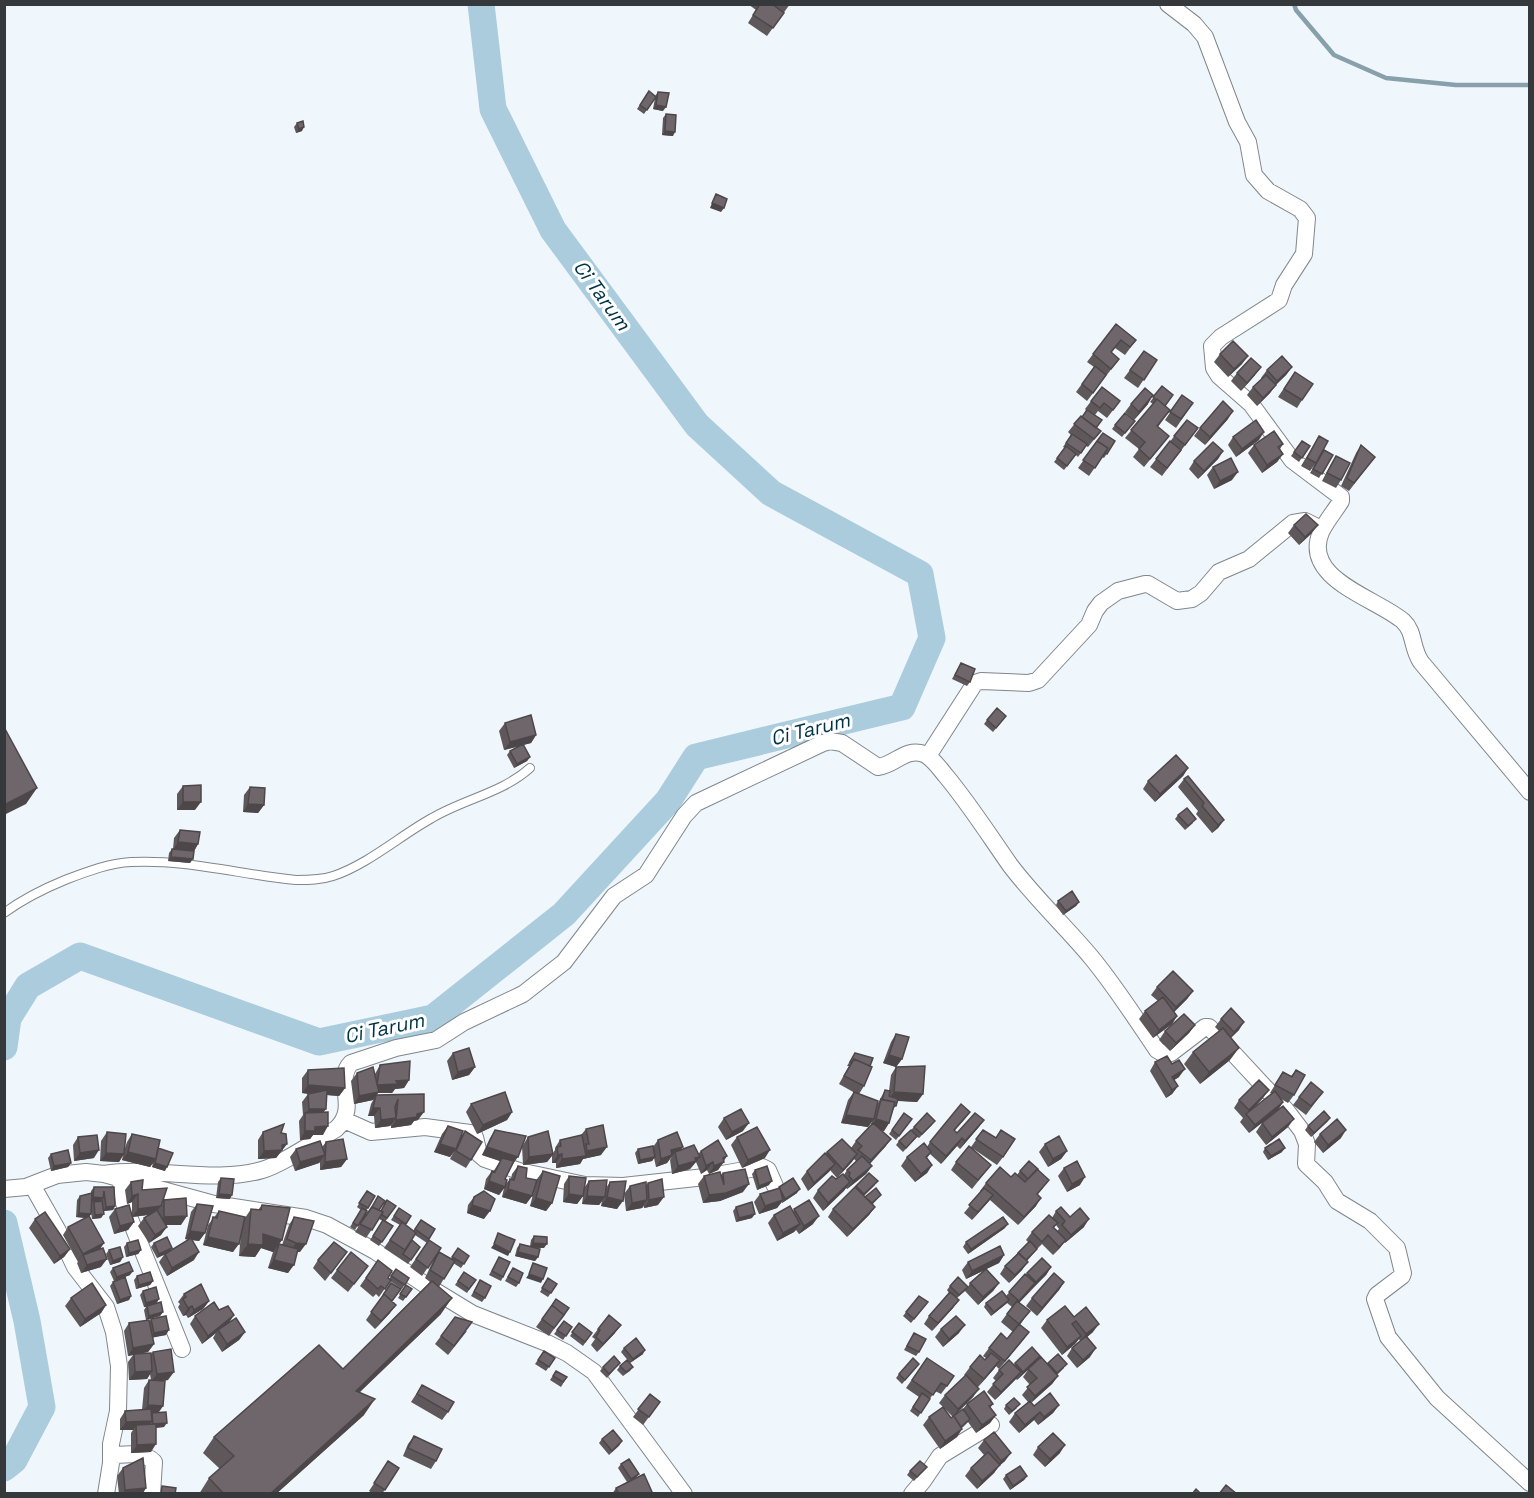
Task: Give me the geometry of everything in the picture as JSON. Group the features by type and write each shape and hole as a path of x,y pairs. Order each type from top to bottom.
{"street":[{"path":"1168,4 1199,28 1205,37 1237,122 1248,142 1255,177 1268,191 1300,209 1307,218 1304,254 1284,285 1279,300 1212,345 1211,350 1217,374 1251,404 1292,460 1341,497 1341,501 1322,530 1317,547 1317,555 1321,562 1350,589 1384,607 1404,622 1411,633 1414,650 1421,662 1530,792"},
{"path":"928,756 975,683 981,681 1029,683 1038,680 1089,625 1097,606 1118,591 1144,584 1177,601 1191,599 1201,593 1220,572 1249,559 1293,523 1305,521 1322,530"},
{"path":"112,1175 130,1171 167,1174 228,1174 261,1170 329,1133 344,1120 348,1107 345,1076 349,1064 396,1048 436,1040 464,1022 518,998 552,974 564,962 614,896 646,875 684,816 702,799 830,741 845,745 878,767 911,752 928,756 965,798 1030,890 1092,958 1157,1050 1164,1054 1171,1053 1209,1027 1287,1110 1305,1138 1306,1164 1325,1182 1336,1200 1370,1221 1399,1250 1403,1274 1375,1299 1388,1337 1452,1414 1530,1483"},
{"path":"344,1120 371,1132 425,1127 470,1133 475,1137 480,1155 486,1159 519,1171 585,1185 623,1186 705,1177 762,1167 768,1170 775,1186"},
{"path":"4,1189 29,1186 57,1175 86,1172 112,1175 214,1204 306,1218 327,1225 375,1251 473,1314 567,1353 594,1372 684,1494"},
{"path":"112,1175 182,1349"},
{"path":"29,1186 58,1231 75,1267 106,1307 114,1332 119,1366 118,1411 111,1444 106,1494"},
{"path":"912,1494 940,1456 991,1425"},
{"path":"111,1455 144,1455 150,1458 154,1462 152,1494"}],"lane":[{"path":"4,913 28,897 80,874 130,862 157,861 296,880 313,880 332,876 371,856 431,818 506,785 530,768"}],"building":[{"path":"760,4 772,4 784,13 773,28 753,15"},
{"path":"649,91 656,97 647,110 640,105"},
{"path":"658,92 669,93 666,107 656,105"},
{"path":"666,114 676,115 675,132 665,131"},
{"path":"303,121 304,127 299,129 297,123"},
{"path":"716,194 727,199 724,208 712,203"},
{"path":"1116,324 1136,340 1130,347 1121,340 1111,352 1119,359 1111,369 1093,354"},
{"path":"1233,341 1248,356 1234,369 1220,354"},
{"path":"1144,351 1157,360 1144,380 1130,370"},
{"path":"1282,356 1292,367 1277,381 1267,370"},
{"path":"1251,358 1261,367 1247,383 1237,373"},
{"path":"1095,366 1106,375 1093,393 1082,384"},
{"path":"1295,372 1313,384 1302,400 1284,389"},
{"path":"1266,375 1276,385 1263,398 1253,387"},
{"path":"1162,386 1173,395 1165,406 1153,397"},
{"path":"1102,387 1120,401 1113,410 1104,403 1100,408 1091,401"},
{"path":"1145,388 1153,395 1139,412 1131,404"},
{"path":"1182,395 1193,403 1181,419 1170,412"},
{"path":"1157,399 1170,410 1157,426 1169,436 1150,459 1139,449 1145,442 1131,430"},
{"path":"1223,401 1233,411 1210,437 1200,428"},
{"path":"1087,410 1102,420 1096,428 1082,417"},
{"path":"1125,413 1135,421 1125,433 1115,425"},
{"path":"1081,416 1101,431 1094,439 1074,424"},
{"path":"1187,420 1198,428 1185,445 1174,436"},
{"path":"1256,420 1264,432 1242,449 1233,437"},
{"path":"1274,431 1283,444 1278,447 1283,454 1267,465 1254,445"},
{"path":"1103,433 1115,441 1107,454 1105,453 1108,448 1097,441"},
{"path":"1072,434 1087,444 1081,453 1066,443"},
{"path":"1319,436 1328,441 1316,463 1307,458"},
{"path":"1097,441 1108,448 1095,468 1083,460"},
{"path":"1170,441 1181,450 1167,468 1156,459"},
{"path":"1302,441 1310,446 1302,458 1294,452"},
{"path":"1213,442 1223,451 1204,471 1194,461"},
{"path":"1361,445 1375,457 1354,483 1347,478"},
{"path":"1066,446 1076,454 1067,466 1057,458"},
{"path":"1324,450 1333,455 1322,474 1313,469"},
{"path":"1336,456 1350,463 1341,480 1327,473"},
{"path":"1231,458 1238,472 1220,481 1213,467"},
{"path":"1306,514 1318,525 1305,537 1294,525"},
{"path":"961,663 975,669 970,682 955,675"},
{"path":"997,708 1006,716 996,728 987,720"},
{"path":"531,715 536,735 510,742 505,723"},
{"path":"4,727 37,788 4,805"},
{"path":"523,744 530,757 517,764 510,751"},
{"path":"1176,755 1188,768 1160,794 1148,781"},
{"path":"1188,776 1224,820 1218,825 1202,806 1204,803 1184,779"},
{"path":"201,785 201,802 183,802 183,786"},
{"path":"250,787 265,788 264,805 248,804"},
{"path":"1187,808 1196,819 1188,826 1178,815"},
{"path":"180,830 200,832 198,844 178,842"},
{"path":"172,849 194,851 193,859 171,857"},
{"path":"1072,891 1079,902 1066,911 1058,901"},
{"path":"1173,971 1193,991 1176,1007 1157,987"},
{"path":"1163,997 1177,1016 1159,1030 1145,1011"},
{"path":"1231,1008 1244,1022 1234,1032 1221,1019"},
{"path":"1184,1014 1195,1025 1176,1043 1165,1031"},
{"path":"1223,1028 1239,1048 1209,1072 1193,1052"},
{"path":"896,1034 909,1037 902,1059 889,1055"},
{"path":"469,1048 475,1067 458,1072 453,1053"},
{"path":"855,1053 873,1058 870,1066 854,1059 850,1062"},
{"path":"1167,1056 1172,1064 1179,1060 1185,1069 1172,1077 1178,1086 1172,1090 1155,1062"},
{"path":"854,1059 872,1067 864,1086 844,1076"},
{"path":"410,1061 409,1080 396,1081 398,1084 377,1085 380,1065"},
{"path":"925,1066 923,1094 894,1092 896,1067"},
{"path":"373,1067 379,1092 359,1096 357,1073"},
{"path":"344,1068 345,1088 308,1085 308,1070"},
{"path":"1296,1070 1305,1075 1294,1095 1275,1085 1283,1072 1292,1077"},
{"path":"1259,1080 1269,1090 1249,1110 1239,1100"},
{"path":"1311,1082 1323,1092 1311,1106 1299,1097"},
{"path":"327,1090 326,1109 309,1109 308,1094"},
{"path":"885,1090 890,1091 889,1096 898,1099 896,1106 894,1106 895,1102 882,1100"},
{"path":"1275,1091 1283,1102 1255,1125 1246,1114"},
{"path":"505,1092 512,1112 483,1125 471,1104"},
{"path":"854,1092 878,1101 874,1119 846,1115"},
{"path":"424,1094 424,1112 417,1114 417,1117 396,1120 398,1099 395,1107 396,1118 381,1120 380,1108 373,1108 376,1095"},
{"path":"881,1099 895,1102 889,1123 876,1119"},
{"path":"961,1104 970,1112 954,1130 957,1133 975,1113 984,1120 965,1141 962,1138 946,1156 930,1142"},
{"path":"1283,1106 1294,1119 1272,1137 1262,1123"},
{"path":"741,1109 749,1123 732,1132 724,1118"},
{"path":"1324,1111 1330,1118 1314,1133 1308,1126"},
{"path":"328,1112 328,1126 315,1127 315,1131 305,1131 305,1113"},
{"path":"904,1113 912,1119 899,1136 892,1130"},
{"path":"927,1113 935,1121 922,1134 914,1127"},
{"path":"1337,1119 1346,1130 1328,1145 1320,1134"},
{"path":"873,1123 891,1139 871,1160 858,1150 862,1146 856,1141"},
{"path":"284,1124 281,1133 286,1134 287,1144 282,1145 282,1150 264,1151 263,1132"},
{"path":"603,1125 607,1147 587,1151 586,1144 589,1144 586,1129"},
{"path":"448,1126 463,1131 456,1149 440,1144"},
{"path":"757,1127 770,1150 748,1160 737,1137"},
{"path":"495,1130 526,1136 518,1157 487,1147"},
{"path":"911,1130 917,1136 906,1148 899,1141"},
{"path":"983,1130 996,1138 1001,1130 1015,1139 1003,1157 976,1139"},
{"path":"465,1131 482,1142 471,1160 456,1151"},
{"path":"548,1131 553,1154 529,1157 528,1137"},
{"path":"107,1132 126,1134 124,1154 106,1153"},
{"path":"677,1132 683,1147 671,1150 672,1155 661,1159 658,1140"},
{"path":"132,1134 160,1140 156,1159 128,1152"},
{"path":"97,1135 99,1150 80,1153 78,1137"},
{"path":"582,1135 586,1156 562,1159 562,1154 558,1155 557,1147 561,1146 560,1140"},
{"path":"1059,1136 1067,1151 1053,1159 1045,1144"},
{"path":"343,1139 347,1159 325,1162 326,1142"},
{"path":"842,1139 857,1154 843,1170 827,1152"},
{"path":"1279,1139 1285,1148 1271,1156 1265,1148"},
{"path":"718,1140 727,1156 723,1158 724,1162 714,1166 713,1162 706,1166 701,1151"},
{"path":"320,1141 325,1155 300,1162 296,1149"},
{"path":"924,1143 931,1152 926,1157 932,1165 921,1174 907,1157"},
{"path":"694,1145 700,1157 695,1158 696,1161 678,1166 675,1152"},
{"path":"653,1146 655,1157 640,1160 638,1149"},
{"path":"969,1146 991,1165 978,1180 956,1162"},
{"path":"158,1148 173,1153 167,1167 155,1163"},
{"path":"68,1150 71,1163 54,1166 51,1154"},
{"path":"825,1153 835,1164 814,1183 807,1171"},
{"path":"862,1156 872,1166 853,1181 847,1170"},
{"path":"502,1158 514,1161 505,1179 507,1180 505,1187 489,1181 492,1171 495,1172"},
{"path":"1029,1161 1038,1169 1028,1179 1020,1171"},
{"path":"1077,1161 1085,1177 1072,1184 1064,1168"},
{"path":"518,1166 527,1168 526,1178 537,1180 532,1196 508,1189 510,1179 514,1180"},
{"path":"767,1166 772,1181 759,1186 755,1170"},
{"path":"1000,1167 1011,1177 1015,1173 1025,1182 1037,1169 1049,1180 1037,1194 1041,1198 1024,1217 986,1183"},
{"path":"745,1169 749,1184 726,1193 709,1195 704,1176 720,1172 724,1185 723,1173"},
{"path":"543,1171 560,1176 552,1203 536,1198"},
{"path":"869,1173 878,1181 864,1194 856,1186"},
{"path":"843,1174 850,1182 828,1203 818,1190 832,1176 836,1179"},
{"path":"569,1176 586,1178 583,1196 569,1194"},
{"path":"221,1178 234,1179 232,1195 219,1194"},
{"path":"793,1178 800,1189 785,1199 779,1187"},
{"path":"662,1179 664,1197 649,1200 648,1183"},
{"path":"143,1180 142,1190 167,1188 161,1206 138,1209 138,1194 132,1196 131,1182"},
{"path":"607,1180 605,1197 587,1196 589,1181"},
{"path":"626,1181 623,1201 607,1197 610,1182"},
{"path":"646,1182 647,1200 632,1203 630,1186"},
{"path":"94,1187 114,1187 115,1206 106,1207 104,1191 103,1198 93,1197"},
{"path":"855,1187 875,1207 853,1229 833,1209"},
{"path":"780,1188 783,1200 765,1206 760,1194"},
{"path":"876,1188 881,1195 872,1203 865,1197"},
{"path":"984,1188 993,1195 978,1212 969,1205"},
{"path":"367,1191 375,1196 368,1208 359,1203"},
{"path":"484,1191 495,1199 490,1211 472,1205 474,1197"},
{"path":"92,1193 91,1214 79,1213 80,1196"},
{"path":"378,1196 385,1201 379,1210 372,1207"},
{"path":"186,1198 187,1216 164,1217 164,1200"},
{"path":"387,1200 396,1206 387,1218 382,1215 381,1211"},
{"path":"809,1200 819,1216 804,1226 794,1209"},
{"path":"102,1201 104,1214 95,1215 94,1202"},
{"path":"752,1202 755,1214 739,1218 736,1207"},
{"path":"197,1204 213,1206 205,1233 190,1231"},
{"path":"129,1205 134,1222 120,1226 115,1209"},
{"path":"262,1205 290,1208 282,1240 263,1234 263,1245 248,1244 251,1209 261,1210"},
{"path":"790,1206 800,1224 783,1233 774,1215"},
{"path":"372,1207 383,1212 372,1230 360,1224"},
{"path":"1061,1207 1070,1217 1080,1208 1089,1219 1071,1235 1062,1225 1065,1221 1056,1211"},
{"path":"362,1208 367,1211 358,1226 353,1223"},
{"path":"399,1208 411,1216 406,1224 394,1216"},
{"path":"157,1210 167,1227 155,1235 144,1218"},
{"path":"219,1211 245,1217 239,1244 208,1237 213,1217 217,1218"},
{"path":"45,1212 70,1249 60,1256 35,1219"},
{"path":"1049,1215 1058,1223 1053,1227 1066,1240 1059,1247 1048,1235 1042,1242 1032,1232"},
{"path":"89,1216 104,1243 83,1254 68,1227"},
{"path":"294,1217 314,1221 306,1244 287,1239"},
{"path":"1003,1217 1008,1224 971,1249 966,1242"},
{"path":"383,1220 393,1226 382,1242 373,1236"},
{"path":"421,1220 435,1229 429,1239 415,1229"},
{"path":"402,1222 416,1233 405,1250 390,1240"},
{"path":"498,1233 515,1240 510,1252 494,1244"},
{"path":"534,1236 547,1237 547,1244 533,1243"},
{"path":"167,1237 172,1248 159,1254 154,1243"},
{"path":"191,1238 199,1252 172,1268 165,1254"},
{"path":"138,1240 141,1250 129,1253 127,1243"},
{"path":"412,1240 420,1247 411,1260 403,1254"},
{"path":"429,1240 441,1248 428,1268 416,1259"},
{"path":"1030,1241 1037,1249 1026,1260 1018,1253"},
{"path":"334,1242 347,1252 331,1273 318,1260"},
{"path":"279,1244 298,1249 294,1265 274,1260"},
{"path":"520,1244 540,1249 538,1257 518,1252"},
{"path":"1000,1246 1004,1255 972,1271 968,1262"},
{"path":"120,1247 123,1257 113,1261 109,1250"},
{"path":"103,1248 107,1259 87,1265 83,1255"},
{"path":"458,1248 469,1256 464,1264 452,1257"},
{"path":"351,1252 368,1266 354,1284 337,1270"},
{"path":"439,1252 455,1261 444,1279 430,1270"},
{"path":"1019,1253 1028,1262 1015,1275 1005,1266"},
{"path":"499,1257 510,1262 503,1277 492,1271"},
{"path":"1042,1258 1051,1267 1036,1282 1027,1273"},
{"path":"378,1260 392,1271 388,1278 391,1280 385,1289 381,1286 378,1289 366,1278"},
{"path":"129,1262 133,1271 117,1277 113,1268"},
{"path":"533,1263 547,1268 543,1279 529,1274"},
{"path":"513,1268 523,1273 519,1283 508,1277"},
{"path":"396,1269 409,1278 405,1285 391,1276"},
{"path":"986,1269 999,1283 983,1297 970,1283"},
{"path":"150,1272 153,1281 139,1285 137,1276"},
{"path":"464,1272 476,1280 469,1289 458,1281"},
{"path":"1054,1273 1064,1282 1042,1308 1032,1298"},
{"path":"1025,1274 1035,1283 1019,1301 1009,1292"},
{"path":"125,1277 131,1296 120,1300 113,1282"},
{"path":"958,1277 968,1287 959,1295 950,1286"},
{"path":"548,1278 557,1284 551,1293 542,1288"},
{"path":"480,1280 491,1286 485,1298 474,1292"},
{"path":"432,1281 452,1298 356,1391 375,1399 270,1494 224,1494 209,1478 234,1456 214,1437 319,1345 343,1369"},
{"path":"92,1283 106,1305 85,1319 71,1298"},
{"path":"391,1283 401,1289 392,1301 383,1295"},
{"path":"201,1284 209,1301 194,1310 192,1306 188,1308 183,1299 186,1297 184,1294"},
{"path":"406,1285 412,1289 406,1297 400,1294"},
{"path":"156,1287 159,1299 146,1303 143,1291"},
{"path":"1002,1291 1009,1300 994,1312 986,1303"},
{"path":"950,1292 959,1300 938,1323 929,1316"},
{"path":"384,1294 396,1305 381,1321 371,1312"},
{"path":"919,1296 928,1302 914,1319 906,1312"},
{"path":"556,1299 569,1308 564,1315 552,1305"},
{"path":"1017,1301 1030,1311 1019,1324 1007,1314"},
{"path":"161,1302 163,1312 149,1316 147,1306"},
{"path":"214,1302 219,1310 228,1306 234,1315 208,1336 195,1316"},
{"path":"552,1305 564,1315 554,1328 542,1319"},
{"path":"1065,1306 1074,1317 1086,1307 1099,1324 1086,1334 1076,1321 1072,1324 1081,1336 1067,1347 1047,1320"},
{"path":"609,1315 621,1325 603,1344 596,1337 600,1330 598,1329"},
{"path":"166,1316 169,1330 154,1333 151,1319"},
{"path":"956,1316 965,1325 949,1339 941,1329"},
{"path":"455,1317 472,1322 454,1346 441,1336"},
{"path":"236,1318 245,1332 227,1344 218,1330"},
{"path":"149,1320 154,1344 133,1348 129,1323"},
{"path":"564,1321 572,1327 566,1336 557,1330"},
{"path":"579,1323 592,1333 585,1342 572,1332"},
{"path":"1019,1324 1029,1332 1005,1361 989,1348 1001,1333 1007,1339"},
{"path":"914,1333 926,1339 919,1352 907,1346"},
{"path":"1086,1336 1096,1348 1083,1360 1072,1348"},
{"path":"636,1338 645,1350 633,1359 624,1348"},
{"path":"1032,1347 1040,1356 1023,1372 1015,1363"},
{"path":"171,1349 174,1372 157,1374 153,1352"},
{"path":"544,1351 555,1358 549,1367 538,1360"},
{"path":"151,1353 152,1371 135,1372 134,1354"},
{"path":"991,1353 1000,1360 984,1379 970,1367 980,1355 985,1360"},
{"path":"1058,1354 1067,1364 1057,1373 1048,1363"},
{"path":"614,1356 620,1363 609,1374 603,1367"},
{"path":"1041,1357 1058,1376 1035,1396 1027,1387 1037,1378 1028,1369"},
{"path":"913,1358 919,1364 905,1380 899,1374"},
{"path":"927,1358 954,1376 947,1386 941,1383 933,1395 912,1380"},
{"path":"627,1360 633,1367 626,1372 620,1366"},
{"path":"1009,1360 1021,1372 1001,1392 993,1384 1003,1374 999,1370"},
{"path":"556,1371 567,1377 563,1382 553,1376"},
{"path":"966,1375 979,1389 958,1409 945,1395"},
{"path":"149,1380 165,1381 163,1406 148,1405"},
{"path":"422,1385 454,1402 448,1412 417,1394"},
{"path":"984,1391 993,1404 989,1406 996,1415 982,1425 967,1404"},
{"path":"922,1393 930,1399 921,1413 913,1407"},
{"path":"1050,1393 1059,1405 1044,1417 1040,1412 1025,1425 1015,1413 1030,1401 1034,1406"},
{"path":"650,1394 660,1402 649,1417 638,1409"},
{"path":"1014,1398 1020,1404 1012,1411 1006,1405"},
{"path":"943,1407 951,1418 954,1416 962,1429 945,1441 929,1417"},
{"path":"151,1409 152,1421 126,1422 125,1411"},
{"path":"963,1409 970,1419 961,1427 954,1416 952,1417"},
{"path":"166,1412 167,1423 153,1424 152,1413"},
{"path":"156,1424 156,1444 137,1445 136,1425"},
{"path":"613,1430 622,1441 612,1451 602,1439"},
{"path":"994,1432 1011,1453 1001,1461 984,1440"},
{"path":"1053,1433 1065,1445 1050,1459 1038,1447"},
{"path":"414,1436 442,1449 436,1461 408,1448"},
{"path":"988,1452 1000,1465 982,1481 971,1468"},
{"path":"143,1458 146,1488 125,1490 123,1468"},
{"path":"629,1459 639,1474 631,1479 621,1464"},
{"path":"388,1461 399,1468 385,1490 374,1483"},
{"path":"920,1461 927,1467 917,1477 910,1471"},
{"path":"1020,1466 1027,1476 1013,1486 1006,1475"},
{"path":"644,1474 652,1492 619,1494 616,1488"},
{"path":"1226,1485 1237,1494 1219,1494"},
{"path":"162,1486 176,1488 175,1494 161,1494"}],"waterway":[{"name":"Ci Tarum","path":"4,1047 8,1018 28,986 80,956 319,1042 433,1018 564,914 668,801 696,757 902,707 932,638 920,574 771,493 697,425 553,230 493,109 481,4"},
{"path":"1294,4 1296,10 1334,55 1386,78 1456,85 1530,85"},
{"name":"Ci Tarum","path":"4,1223 27,1321 42,1407 14,1460 4,1468"}]}
